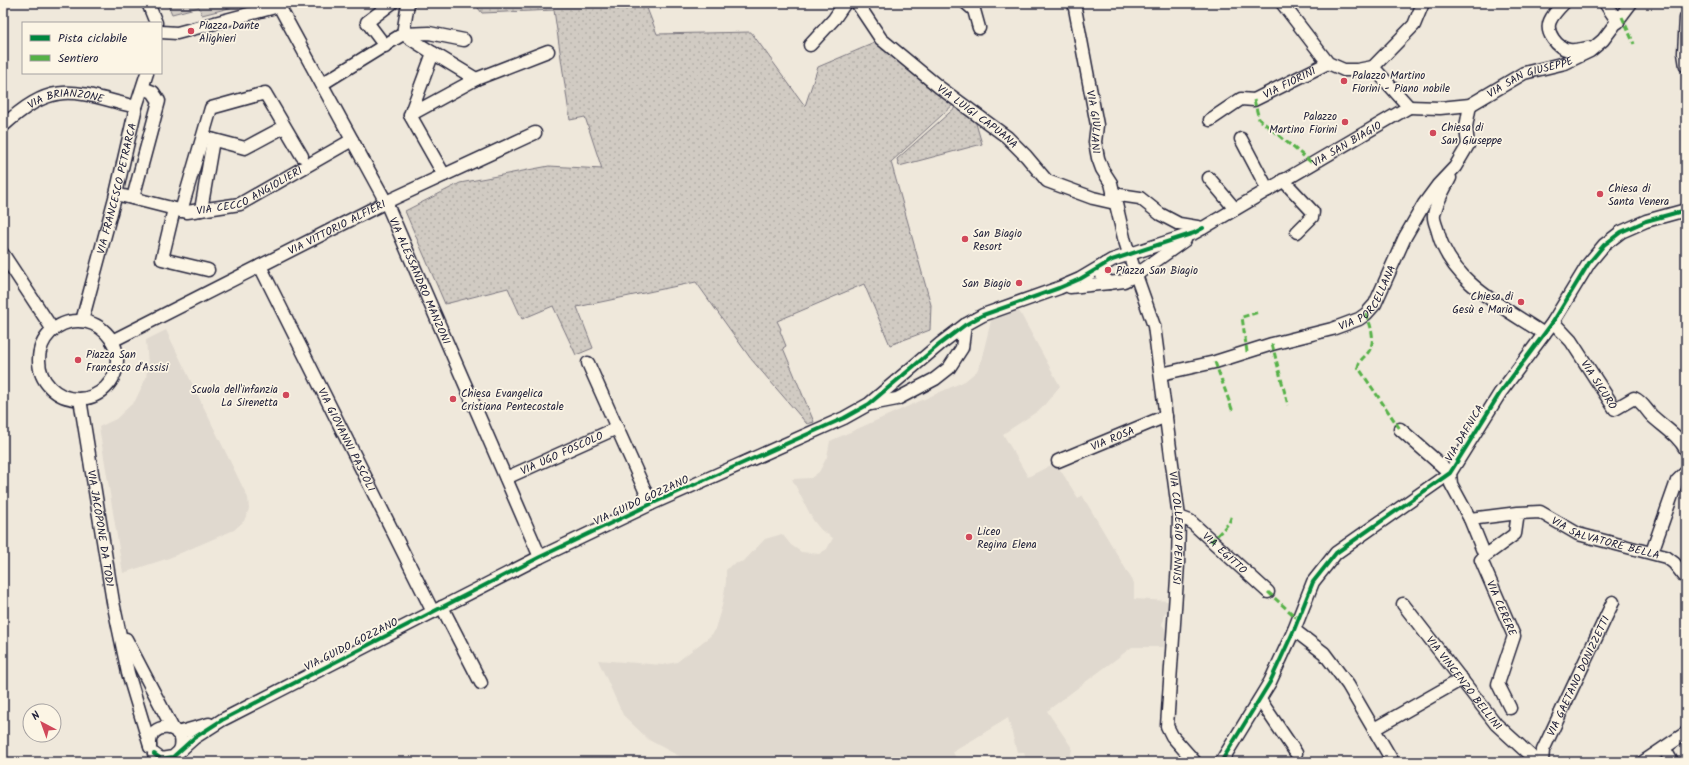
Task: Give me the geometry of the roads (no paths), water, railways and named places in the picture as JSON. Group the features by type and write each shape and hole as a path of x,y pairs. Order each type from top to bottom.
{"street":[{"path":"148,3 156,22"},
{"path":"385,46 367,22 392,3"},
{"path":"404,34 408,3"},
{"path":"810,45 834,19 845,3"},
{"name":"VIA LUIGI CAPUANA","path":"857,3 881,38 939,87 1006,137 1026,156 1047,181 1093,198 1114,198"},
{"path":"966,3 974,10 979,28"},
{"name":"VIA GIULIANI","path":"1074,3 1097,125 1095,142 1098,158 1102,169 1111,183 1124,238 1130,254"},
{"path":"1282,3 1328,63 1344,70 1357,70 1373,67 1414,25 1423,3"},
{"path":"1564,3 1549,22 1548,28 1555,41 1567,50 1594,47"},
{"path":"1605,3 1618,22"},
{"name":"VIA SAN GIUSEPPE","path":"1409,107 1440,108 1470,105 1524,73 1565,63 1594,47 1618,22 1631,3"},
{"path":"162,32 177,33 282,7"},
{"name":"VIA ALESSANDRO MANZONI","path":"282,7 386,202 540,556"},
{"path":"1686,18 1684,40 1686,66"},
{"path":"404,34 476,80"},
{"path":"322,84 404,34 429,34 464,40"},
{"path":"410,115 476,80 548,52"},
{"path":"433,53 410,115 444,175"},
{"name":"VIA FIORINI","path":"1210,120 1241,99 1254,100 1328,63"},
{"path":"1373,67 1409,107"},
{"name":"VIA FRANCESCO PETRARCA","path":"82,321 116,194 136,107 147,74"},
{"name":"VIA FRANCESCO PETRARCA","path":"133,198 159,101 153,92 142,88"},
{"name":"VIA BRIANZONE","path":"3,126 25,107 47,95 72,92 136,107"},
{"path":"201,210 212,108 266,94 302,156"},
{"name":"VIA PORCELLANA","path":"1161,374 1215,362 1272,344 1332,329 1362,316 1375,304 1405,237 1424,204 1438,185 1455,167 1468,145 1466,127 1470,105"},
{"name":"VIA SAN BIAGIO","path":"1198,231 1409,107"},
{"path":"208,139 245,148 284,127"},
{"name":"VIA VITTORIO ALFIERI","path":"112,341 141,328 386,202 535,133"},
{"path":"208,139 178,210 162,259 208,270"},
{"path":"1241,139 1268,190"},
{"name":"VIA CECCO ANGIOLIERI","path":"116,194 187,212 240,204 352,140"},
{"path":"1455,167 1434,216 1439,237 1457,270 1471,286 1544,334"},
{"path":"1209,178 1235,209"},
{"path":"1283,180 1313,212 1312,216 1297,232"},
{"path":"1114,198 1140,198 1160,214 1179,224 1198,231"},
{"name":"VIA DAFNICA","path":"1221,762 1260,700 1294,630 1314,582 1336,553 1450,473 1500,393 1553,322 1589,263 1604,245 1621,232 1646,221 1686,210"},
{"path":"1059,288 1080,279 1105,264 1198,231"},
{"path":"1059,288 1124,280 1136,275 1198,231"},
{"name":"VIA COLLEGIO PENNISI","path":"1130,254 1154,326 1179,517 1178,564 1167,726 1172,736 1194,761"},
{"path":"4,256 53,330"},
{"path":"1105,264 1102,275 1109,283"},
{"name":"VIA GIOVANNI PASCOLI","path":"260,266 438,610 481,683"},
{"name":"VIA GUIDO GOZZANO","path":"222,720 438,610 540,556 651,504 820,430 869,404 965,325 983,315 1059,288"},
{"path":"82,321 94,324 104,331 112,341 116,352 117,363 115,374 109,384 101,392 91,397 80,399 66,398 54,391 45,381 40,368 39,354 44,341 53,330 61,325 82,321"},
{"name":"VIA SICURO","path":"1553,322 1571,341 1615,409 1634,398 1640,401 1653,417 1680,439 1686,450"},
{"path":"869,404 897,399 935,379 949,368 962,348 965,325"},
{"name":"VIA UGO FOSCOLO","path":"588,363 651,504"},
{"name":"VIA JACOPONE DA TODI","path":"80,399 114,602 120,627"},
{"name":"VIA ROSA","path":"1058,461 1166,416"},
{"name":"VIA UGO FOSCOLO","path":"506,478 617,428"},
{"path":"1400,429 1450,473 1451,484 1470,519 1485,556 1515,534 1518,513"},
{"path":"1652,552 1677,481 1686,472"},
{"name":"VIA SALVATORE BELLA","path":"1470,519 1540,512 1578,534 1612,544 1652,552 1666,557 1674,563 1686,578"},
{"name":"VIA EGITTO","path":"1179,517 1190,521 1268,592"},
{"name":"VIA CERERE","path":"1485,556 1481,560 1514,636 1498,684 1510,708"},
{"name":"VIA GAETANO DONIZZETTI","path":"1542,756 1613,602"},
{"name":"VIA VINCENZO BELLINI","path":"1403,604 1496,724 1526,759"},
{"path":"120,627 175,731 181,739 178,756"},
{"path":"120,627 128,673 154,754 165,759 178,756 222,720"},
{"path":"1294,630 1324,653 1338,671 1393,762"},
{"path":"1374,729 1462,679"},
{"path":"1260,700 1296,753"},
{"path":"154,754 151,736 158,729 168,728 175,731 222,720"},
{"path":"1643,762 1686,733"},
{"path":"1664,748 1672,762"},
{"path":"1526,759 1542,756 1552,762"}],"place":[{"name":"Piazza Dante Alighieri","path":"191,31"},
{"name":"Palazzo Martino Fiorini - Piano nobile","path":"1344,81"},
{"name":"Palazzo Martino Fiorini","path":"1345,122"},
{"name":"Chiesa di San Giuseppe","path":"1433,133"},
{"name":"Chiesa di Santa Venera","path":"1600,194"},
{"name":"San Biagio Resort","path":"965,239"},
{"name":"Piazza San Biagio","path":"1108,270"},
{"name":"San Biagio","path":"1019,283"},
{"name":"Chiesa di Gesù e Maria","path":"1521,302"},
{"name":"Piazza San Francesco d'Assisi","path":"78,360"},
{"name":"Scuola dell'infanzia La Sirenetta","path":"286,395"},
{"name":"Chiesa Evangelica Cristiana Pentecostale","path":"453,399"},
{"name":"Liceo Regina Elena","path":"969,537"}]}
